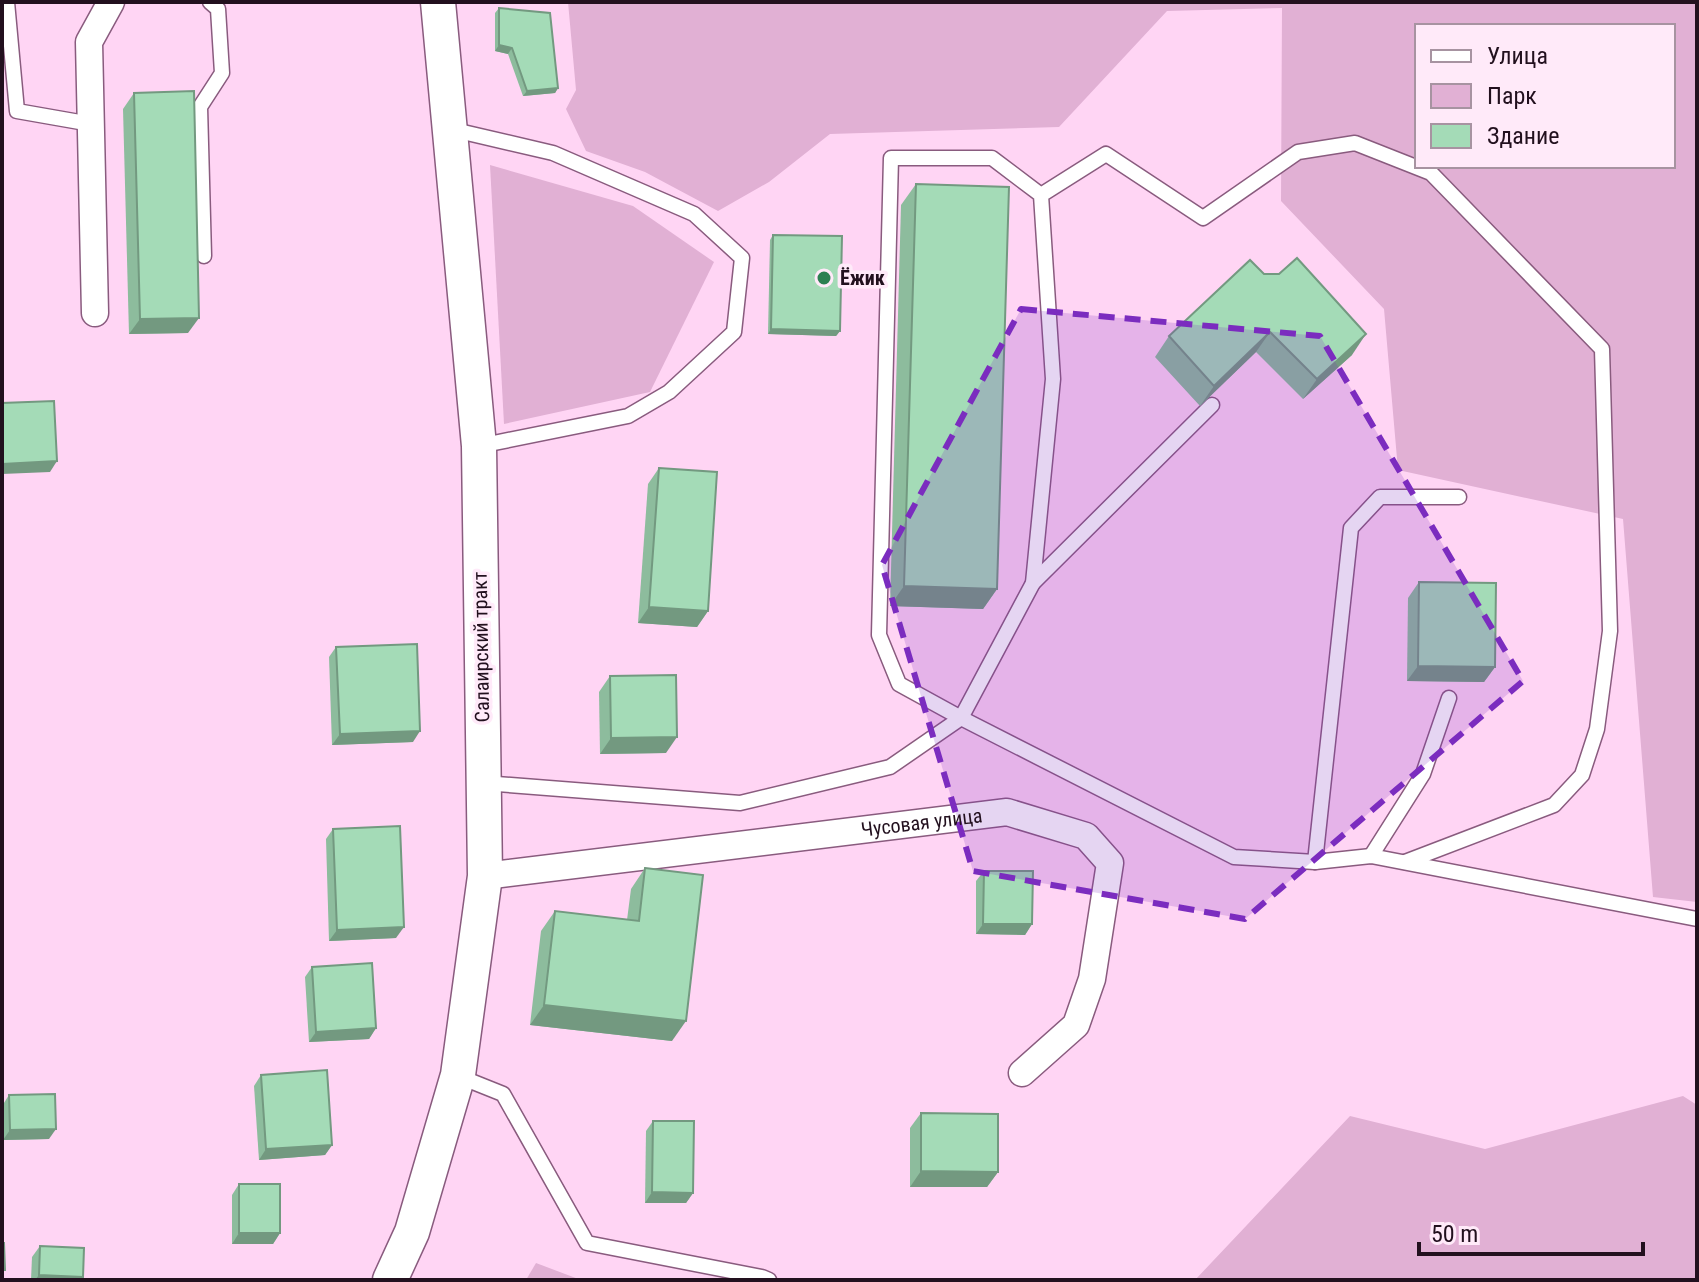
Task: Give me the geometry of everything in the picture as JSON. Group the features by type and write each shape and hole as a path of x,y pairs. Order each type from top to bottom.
{"street":[{"path":"95,313 89,42 111,2"},
{"name":"Салаирский тракт","path":"390,1280 412,1232 458,1075 485,876 479,446 438,2"},
{"name":"Чусовая улица","path":"485,876 1007,812 1086,836 1110,863 1092,979 1076,1025 1022,1073"}],"lane":[{"path":"7,2 17,111 91,124"},
{"path":"204,256 200,107 222,73 218,9 210,2"},
{"path":"450,129 553,153 694,214 742,258 734,332 669,392 628,416 479,446"},
{"path":"1041,195 1106,154 1203,218 1298,152 1355,143 1415,167"},
{"path":"1033,583 1053,379 1041,195 992,158 891,158 879,635 899,684 1234,857 1315,862 1371,856 1697,919"},
{"path":"1405,862 1554,805 1582,775 1597,729 1610,631 1602,349 1431,173 1418,168"},
{"path":"483,783 740,803 890,767 961,718 1033,583 1212,405"},
{"path":"1315,862 1351,528 1380,497 1459,497"},
{"path":"1371,856 1423,774 1449,698"},
{"path":"458,1075 503,1094 587,1243 769,1280"}],"highlighted area":[{"path":"1021,309 1320,336 1523,681 1245,919 973,871 882,565"}],"green space":[{"path":"568,2 1697,2 1697,902 1653,897 1623,519 1398,470 1384,309 1281,201 1282,8 1167,11 1059,127 830,134 769,182 718,211 645,172 586,151 566,109 576,90"},
{"path":"490,165 633,206 714,262 650,392 504,424"},
{"path":"1683,1096 1697,1105 1697,1280 1195,1280 1350,1116 1485,1149"},
{"path":"536,1263 581,1280 526,1280"}],"building":[{"path":"499,8 550,13 558,88 527,91 512,48 499,45"},
{"path":"194,91 199,318 140,319 134,93"},
{"path":"916,184 1009,187 997,589 904,586"},
{"path":"773,235 842,236 840,331 771,329"},
{"path":"1297,258 1366,334 1317,379 1270,332 1214,386 1169,336 1250,260 1264,274 1279,274"},
{"path":"54,401 57,461 2,464 2,403"},
{"path":"659,468 717,472 708,611 649,607"},
{"path":"1419,582 1496,583 1495,667 1418,666"},
{"path":"417,644 420,731 340,734 336,647"},
{"path":"676,675 677,737 611,738 610,676"},
{"path":"400,826 404,927 337,930 333,829"},
{"path":"645,868 703,875 686,1021 544,1005 555,911 639,921"},
{"path":"984,871 1033,871 1032,924 983,924"},
{"path":"372,963 376,1028 316,1032 312,967"},
{"path":"327,1070 332,1145 266,1149 261,1075"},
{"path":"55,1094 56,1129 10,1130 9,1095"},
{"path":"921,1113 998,1114 998,1172 921,1171"},
{"path":"653,1121 694,1121 693,1193 652,1192"},
{"path":"239,1184 280,1184 280,1233 239,1233"},
{"path":"4,1243 5,1270 2,1270"},
{"path":"40,1246 84,1248 83,1277 39,1275"}],"place":[{"name":"Ёжик","path":"824,278"}]}
